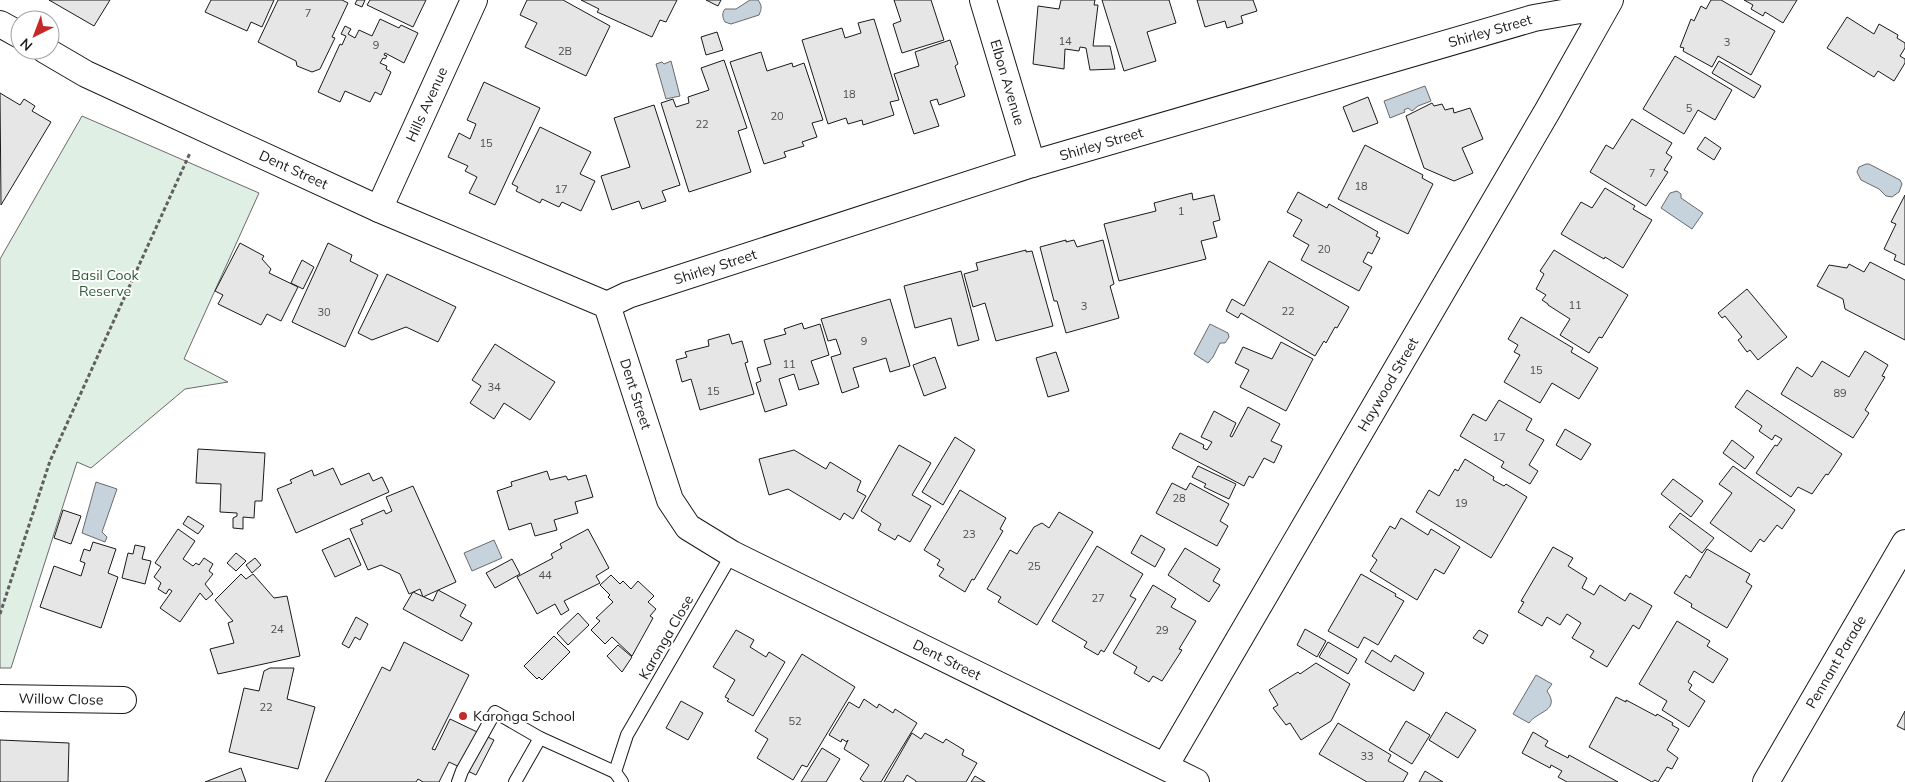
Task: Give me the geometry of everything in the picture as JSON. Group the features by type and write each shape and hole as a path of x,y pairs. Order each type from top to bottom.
{"street":[{"name":"Hills Avenue","path":"379,209 474,0"},
{"name":"Elbon Avenue","path":"983,0 1032,164"},
{"name":"Shirley Street","path":"607,305 628,295 1032,164 1534,18 1606,7"},
{"name":"Haywood Street","path":"1165,766 1606,7"},
{"name":"Dent Street","path":"60,59 86,74 379,209 607,305 670,500 688,527 732,554 1196,782"},
{"name":"Pennant Parade","path":"1766,782 1905,543"},
{"name":"Willow Close","path":"0,698 123,700"}],"lane":[{"name":"Karonga Close","path":"618,777 627,735 732,554"},
{"path":"458,782 462,771 495,712 540,738 618,777"},
{"path":"515,782 540,738"}],"path":[{"path":"0,614 50,461 202,128"}],"green space":[{"name":"Basil Cook Reserve","path":"82,116 259,193 184,359 228,382 185,389 91,468 77,462 11,668 0,668 0,259"}],"shaded area":[{"path":"750,0 758,0 761,7 759,15 731,24 725,22 723,12 725,9 736,9"},
{"path":"671,61 680,96 666,99 656,64 662,62 664,64"},
{"path":"1425,86 1431,101 1418,106 1412,111 1408,108 1404,110 1405,112 1390,118 1384,101"},
{"path":"1866,164 1900,180 1902,184 1899,192 1892,197 1886,196 1879,189 1861,180 1857,172 1859,167"},
{"path":"1677,191 1681,194 1681,198 1703,213 1692,229 1661,208 1670,193"},
{"path":"1210,324 1228,333 1229,337 1225,343 1220,343 1208,363 1194,354"},
{"path":"96,482 117,489 102,532 107,537 105,542 82,533"},
{"path":"494,540 502,558 472,571 464,553"},
{"path":"1536,675 1552,684 1547,691 1551,698 1551,703 1550,707 1529,723 1513,714"}],"building":[{"path":"49,0 110,0 94,26"},
{"path":"211,0 274,0 262,27 251,22 247,31 205,12"},
{"path":"278,0 342,0 348,3 332,37 335,38 320,69 312,72 297,66 296,61 258,42"},
{"path":"357,0 365,0 362,7 355,4"},
{"path":"370,0 426,0 413,27 367,5"},
{"path":"527,0 563,0 610,26 586,76 525,47 537,23 520,15"},
{"path":"581,0 677,0 666,22 660,20 652,37 597,12 599,9"},
{"path":"706,0 721,0 718,6"},
{"path":"894,0 931,0 944,40 902,53 893,24 901,21"},
{"path":"1061,0 1095,0 1094,5 1098,5 1093,46 1110,46 1115,69 1090,70 1086,48 1080,47 1079,51 1065,49 1064,69 1033,64 1038,6 1059,9"},
{"path":"1102,0 1169,0 1176,23 1147,32 1156,61 1124,71"},
{"path":"1197,0 1253,0 1257,11 1241,16 1243,23 1227,28 1225,21 1205,27"},
{"path":"1711,0 1721,0 1775,31 1751,75 1718,56 1712,67 1683,51 1684,48 1680,47 1691,19 1694,21 1701,6 1706,9"},
{"path":"1744,0 1797,0 1783,23 1765,12 1763,16 1751,9 1753,5"},
{"path":"1847,17 1874,34 1879,24 1898,35 1897,38 1905,43 1905,48 1900,56 1905,59 1905,63 1894,81 1878,71 1874,77 1827,48"},
{"path":"380,19 399,28 401,25 418,33 404,63 385,53 384,55 387,56 380,63 387,66 386,69 391,72 381,95 375,92 370,102 345,91 340,102 318,92 340,44 342,45 346,36 341,34 345,26 351,29 348,34 355,38 359,30 372,36"},
{"path":"874,19 899,100 890,102 894,115 863,125 862,120 848,124 846,118 828,124 802,40 842,28 845,38 861,33 858,23"},
{"path":"717,32 723,50 706,55 701,37"},
{"path":"950,40 958,64 955,66 965,96 939,105 937,99 930,101 939,126 914,134 894,74 919,66 915,52"},
{"path":"761,52 767,71 792,63 793,67 804,63 823,120 812,123 817,137 802,142 804,146 784,152 786,157 764,164 730,62"},
{"path":"1675,56 1732,90 1715,120 1698,110 1684,134 1643,109"},
{"path":"724,60 747,128 738,131 751,172 689,192 661,103 673,99 676,107 689,103 688,97 709,90 701,68"},
{"path":"1719,61 1761,86 1754,98 1712,73"},
{"path":"484,82 540,108 495,205 469,193 477,177 465,171 468,166 448,157 459,133 470,139 476,124 467,120"},
{"path":"0,93 20,105 24,99 35,106 32,111 51,122 1,205"},
{"path":"1368,97 1378,123 1353,132 1343,107"},
{"path":"1432,103 1434,106 1442,104 1445,110 1453,108 1454,113 1470,108 1483,139 1462,148 1473,173 1454,181 1424,168 1406,116"},
{"path":"654,105 680,185 662,191 666,201 642,209 639,201 612,210 601,176 630,167 614,118"},
{"path":"1632,119 1672,143 1666,153 1672,157 1664,170 1668,172 1646,206 1590,172 1606,145 1613,149"},
{"path":"540,127 591,152 580,174 595,181 581,211 562,202 559,207 542,199 540,203 516,191 518,187 512,184"},
{"path":"1705,137 1721,148 1714,160 1697,149"},
{"path":"1365,145 1423,175 1422,178 1433,184 1408,234 1338,199"},
{"path":"1605,188 1635,206 1633,209 1652,220 1623,268 1561,234 1581,202 1592,208"},
{"path":"1298,192 1327,208 1329,204 1378,232 1376,236 1380,238 1372,254 1368,252 1363,262 1372,267 1359,291 1301,260 1309,245 1293,236 1302,220 1287,212"},
{"path":"1192,193 1193,200 1214,195 1220,220 1213,222 1217,237 1201,241 1206,259 1119,281 1104,224 1156,211 1154,203"},
{"path":"1905,195 1905,265 1894,260 1896,255 1884,249 1896,224 1891,222"},
{"path":"1066,240 1066,242 1074,240 1077,247 1103,240 1114,284 1110,286 1119,318 1066,333 1057,301 1054,301 1040,247"},
{"path":"240,243 264,256 262,259 271,269 269,273 298,287 281,321 267,314 261,325 218,304 223,295 215,291"},
{"path":"328,243 352,255 350,261 378,275 345,347 292,322"},
{"path":"1026,250 1026,252 1032,251 1053,326 996,341 985,303 973,307 964,274 978,270 976,263"},
{"path":"1554,250 1628,295 1602,338 1599,337 1589,353 1560,335 1570,319 1542,300 1546,295 1536,289 1544,274 1540,271"},
{"path":"302,260 314,267 303,289 291,283"},
{"path":"1269,261 1349,307 1337,328 1335,327 1326,343 1324,341 1315,356 1241,313 1238,318 1226,311 1232,299 1244,306"},
{"path":"1870,262 1905,280 1905,340 1845,309 1843,299 1817,286 1829,265 1847,268 1849,264 1864,272"},
{"path":"961,271 979,340 958,346 951,318 915,328 904,286"},
{"path":"387,274 456,307 438,342 406,327 372,340 358,333"},
{"path":"1747,289 1787,337 1758,360 1750,350 1747,352 1738,340 1742,337 1725,316 1722,318 1718,313"},
{"path":"890,299 910,366 890,372 886,358 853,368 859,387 842,393 831,357 841,354 836,339 828,341 821,319"},
{"path":"1521,317 1573,348 1571,352 1598,368 1579,399 1552,383 1540,403 1504,382 1520,355 1514,352 1518,345 1508,339"},
{"path":"802,323 804,329 820,324 829,355 811,361 819,384 799,390 794,374 779,379 787,405 765,412 756,383 761,381 757,368 771,364 764,340 786,334 784,329"},
{"path":"729,334 732,344 742,341 748,362 745,363 754,394 700,410 691,379 682,382 676,360 687,357 685,352 709,346 708,340"},
{"path":"1281,342 1313,359 1286,411 1240,387 1249,370 1235,363 1243,347 1272,359"},
{"path":"495,344 555,382 530,420 504,403 494,419 470,403 481,386 472,380"},
{"path":"1865,351 1888,365 1882,376 1885,377 1865,410 1869,413 1853,438 1781,394 1797,367 1812,377 1822,361 1849,377"},
{"path":"1056,352 1069,391 1048,397 1036,358"},
{"path":"935,357 946,388 924,396 913,365"},
{"path":"1747,390 1842,454 1812,494 1798,487 1791,497 1756,473 1775,445 1777,446 1782,439 1775,435 1772,440 1759,431 1762,426 1735,407"},
{"path":"1499,400 1532,419 1526,430 1544,440 1529,465 1538,471 1530,484 1501,467 1504,462 1460,436 1473,414 1486,421"},
{"path":"1248,407 1280,424 1271,441 1282,446 1274,463 1264,458 1253,478 1249,476 1244,486 1172,448 1180,433 1204,445 1203,448 1207,450 1212,442 1201,437 1214,411 1236,423 1230,436 1232,437"},
{"path":"1565,429 1591,444 1581,460 1556,445"},
{"path":"955,437 975,450 943,505 922,492"},
{"path":"1732,440 1754,457 1745,469 1723,453"},
{"path":"899,445 931,463 912,495 931,506 910,542 898,535 895,540 878,530 881,524 861,511"},
{"path":"198,449 265,453 262,501 255,501 254,518 243,517 243,529 233,528 233,518 237,516 237,513 220,512 221,484 196,483"},
{"path":"794,450 826,469 830,462 861,481 857,491 866,496 853,519 844,513 840,520 788,489 769,495 759,459"},
{"path":"1465,459 1494,477 1493,480 1504,486 1506,484 1527,497 1491,558 1416,512 1429,490 1439,496 1455,469 1458,471"},
{"path":"1198,466 1236,484 1229,499 1204,487 1206,484 1192,477"},
{"path":"1733,466 1795,510 1782,529 1777,525 1764,542 1760,539 1751,552 1710,523 1732,493 1719,484"},
{"path":"333,468 341,485 369,473 373,481 382,477 389,492 296,533 277,489 292,483 290,480 312,470 314,476"},
{"path":"547,471 550,480 566,476 568,480 586,475 593,497 575,502 578,513 554,520 557,530 535,536 531,523 509,530 497,491 512,486 511,482"},
{"path":"1673,479 1703,501 1691,517 1661,494"},
{"path":"1172,483 1186,490 1190,483 1229,504 1220,521 1228,526 1217,546 1156,513"},
{"path":"413,486 456,582 423,597 420,589 409,594 400,574 381,565 368,570 350,529 363,524 361,520 384,510 386,514 392,511 386,497"},
{"path":"960,490 1006,518 1000,529 1003,531 965,592 939,576 944,569 937,565 940,560 924,550"},
{"path":"63,510 81,516 71,544 54,538"},
{"path":"1059,512 1093,532 1037,625 998,602 1001,597 987,589 1010,550 1017,554 1034,527 1042,523 1049,528"},
{"path":"1680,513 1714,538 1702,553 1669,527"},
{"path":"188,516 204,526 198,534 183,524"},
{"path":"1401,518 1428,535 1431,529 1460,547 1444,574 1435,569 1417,600 1370,571 1377,560 1372,556 1390,526 1395,529"},
{"path":"178,529 195,541 183,559 193,566 196,563 199,565 204,558 213,564 209,571 213,574 205,584 213,594 206,600 200,593 180,622 160,608 172,591 169,589 166,594 158,589 161,583 154,577 161,567 155,563"},
{"path":"588,529 609,568 596,576 600,583 564,601 569,610 561,615 555,604 537,614 517,577 553,558 551,554 562,548 560,544"},
{"path":"1141,535 1165,549 1155,567 1131,553"},
{"path":"349,538 361,565 335,577 322,550"},
{"path":"93,542 116,549 108,573 118,577 101,628 40,607 54,566 81,576 85,563 80,561 84,549 90,551"},
{"path":"135,545 145,547 142,559 151,561 145,584 122,578 128,553 133,554"},
{"path":"1097,546 1143,574 1130,596 1136,599 1104,652 1101,650 1098,655 1084,647 1087,642 1052,621"},
{"path":"1553,547 1573,558 1568,566 1587,578 1582,588 1594,595 1600,585 1625,601 1630,593 1652,606 1639,629 1633,625 1607,667 1590,657 1594,651 1572,638 1581,623 1567,614 1560,625 1547,617 1542,626 1518,612 1524,602 1521,601"},
{"path":"1185,548 1220,569 1213,581 1220,585 1209,602 1168,575"},
{"path":"1707,549 1750,574 1746,582 1752,586 1727,628 1691,607 1692,604 1674,593 1686,575 1690,578"},
{"path":"236,553 246,561 236,571 227,563"},
{"path":"255,558 261,565 252,573 246,565"},
{"path":"512,559 520,574 495,588 486,573"},
{"path":"241,574 246,579 253,574 274,598 287,596 300,656 218,674 210,649 234,643 228,623 233,621 215,600"},
{"path":"1361,574 1396,594 1395,596 1404,601 1378,645 1364,637 1358,648 1328,631"},
{"path":"611,575 620,584 623,581 631,589 638,581 654,596 648,602 656,609 650,616 653,618 632,656 612,637 605,644 591,630 600,621 596,618 613,602 608,597 610,595 600,585"},
{"path":"1153,585 1176,599 1171,607 1196,621 1179,649 1182,650 1162,681 1153,676 1149,682 1134,673 1137,667 1113,653"},
{"path":"438,590 466,605 460,616 472,623 462,641 403,609 413,592 433,601"},
{"path":"578,613 589,625 568,645 557,633"},
{"path":"356,617 368,624 360,640 355,637 349,648 342,644"},
{"path":"1677,621 1710,641 1707,646 1728,659 1713,683 1694,671 1688,682 1692,685 1689,690 1705,701 1689,727 1662,710 1667,701 1639,684"},
{"path":"1305,629 1326,641 1317,657 1297,645"},
{"path":"736,630 754,640 750,647 766,657 769,652 785,662 753,716 727,701 729,699 725,697 735,680 713,667"},
{"path":"1479,630 1488,635 1483,644 1473,638"},
{"path":"554,636 570,652 542,680 539,677 537,679 524,666"},
{"path":"404,642 469,675 432,749 435,750 450,719 494,740 476,775 449,762 439,782 423,782 418,779 416,782 325,782 382,667 390,671"},
{"path":"1328,642 1357,659 1348,674 1319,657"},
{"path":"618,645 632,657 622,672 607,656"},
{"path":"1372,650 1391,662 1395,655 1424,673 1414,691 1365,662"},
{"path":"802,654 855,687 807,767 802,765 793,780 757,758 768,739 755,731"},
{"path":"1316,663 1350,684 1331,721 1301,740 1290,723 1286,725 1273,708 1278,705 1269,690 1298,672 1300,674"},
{"path":"270,668 294,668 287,699 315,707 298,769 229,752 244,688 259,691 264,671"},
{"path":"1616,697 1626,702 1626,700 1656,716 1657,714 1673,723 1672,725 1679,729 1667,750 1678,758 1672,769 1667,767 1658,782 1655,780 1652,782 1589,747"},
{"path":"864,699 877,708 879,704 893,713 895,709 917,723 881,782 864,782 860,779 869,765 844,749 848,740 847,742 842,739 841,742 829,735 849,702 859,708"},
{"path":"681,701 703,713 688,740 666,728"},
{"path":"1905,711 1905,730 1897,726"},
{"path":"1446,712 1476,730 1458,758 1429,740"},
{"path":"1406,721 1430,735 1412,764 1389,750"},
{"path":"1338,723 1391,755 1388,761 1408,773 1403,782 1367,782 1319,754"},
{"path":"1533,732 1548,741 1545,746 1568,758 1569,755 1618,782 1567,782 1558,777 1562,771 1551,765 1550,768 1522,753"},
{"path":"912,733 921,739 925,733 943,743 946,739 964,750 962,755 977,763 966,782 916,782 907,775 903,782 884,782"},
{"path":"0,740 69,743 68,782 0,782"},
{"path":"822,748 840,759 826,782 801,782"},
{"path":"241,768 246,782 205,782"},
{"path":"1425,771 1443,782 1419,782"},
{"path":"975,776 985,782 971,782"}],"place":[{"name":"Karonga School","path":"463,716"}]}
